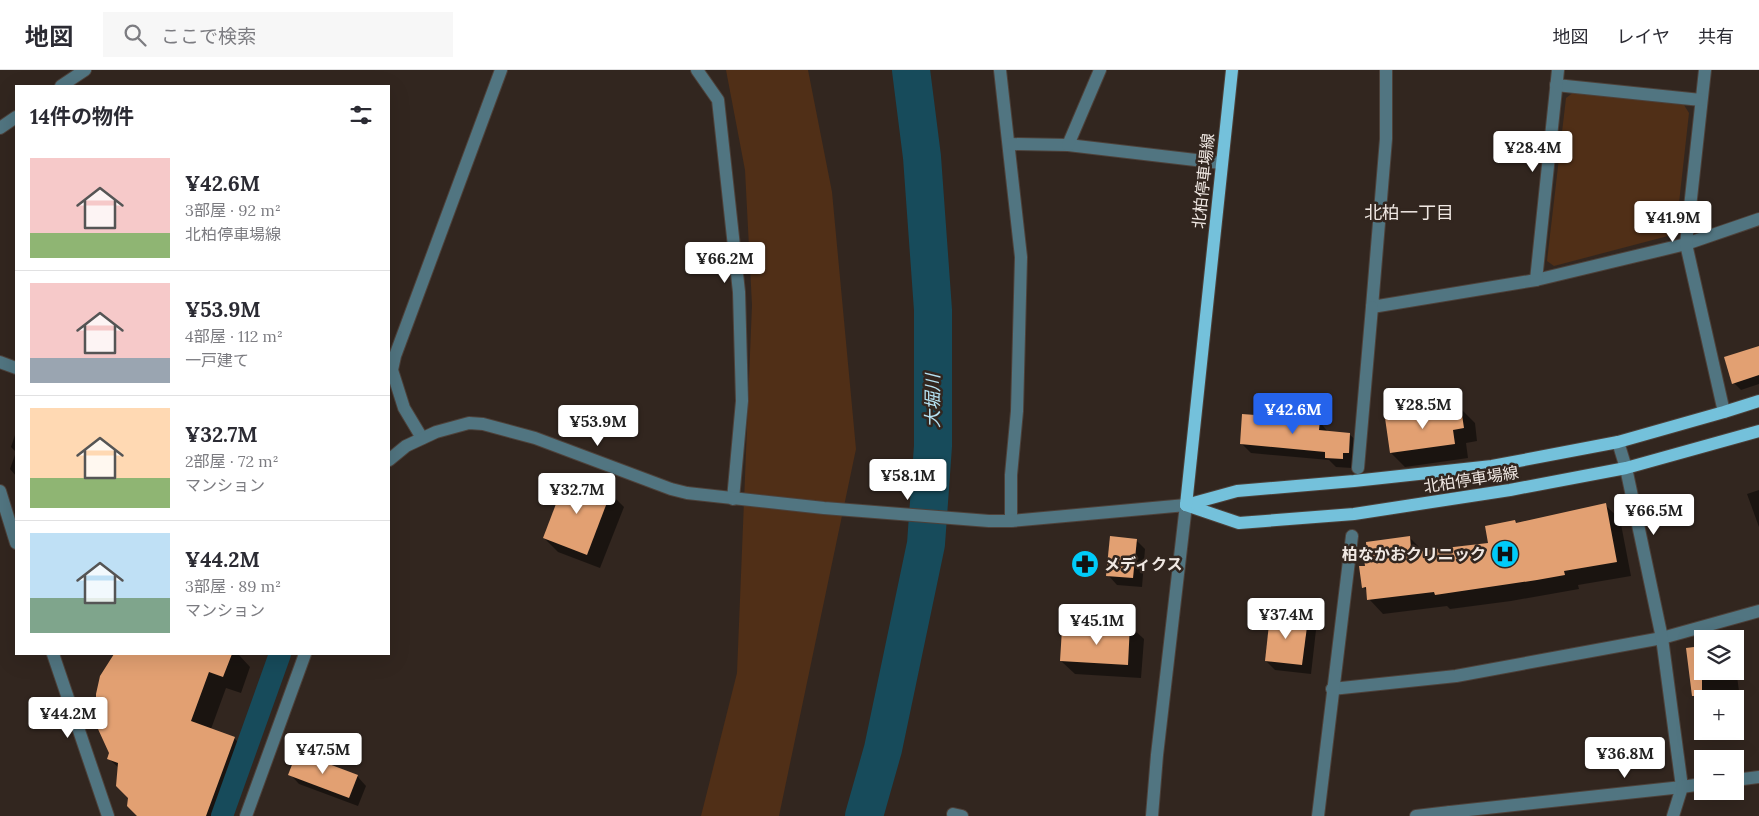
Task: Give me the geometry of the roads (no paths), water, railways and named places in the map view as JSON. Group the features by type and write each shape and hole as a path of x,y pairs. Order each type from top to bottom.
{"main road":[{"name":"北柏停車場線","path":"1186,505 1232,70"},
{"name":"北柏停車場線","path":"1186,505 1237,491 1492,466 1618,442 1759,401"},
{"name":"北柏停車場線","path":"1186,505 1238,523 1354,514 1510,490 1626,468 1759,431"}],"street":[{"path":"62,85 85,70"},
{"path":"422,438 404,408 392,370 395,356 501,70"},
{"path":"697,70 718,100 740,292 742,400 733,499"},
{"path":"1000,70 1021,257 1017,411 1011,475 1011,521"},
{"path":"1068,145 1100,70"},
{"path":"1358,468 1386,138 1386,70"},
{"path":"1536,280 1558,70"},
{"path":"1705,70 1686,244 1724,412"},
{"path":"1556,85 1701,100"},
{"path":"0,128 15,118"},
{"path":"1009,144 1068,145 1221,163"},
{"path":"1372,307 1536,280 1686,244 1759,219"},
{"path":"0,362 15,368"},
{"path":"390,459 406,446 422,438 449,427 468,423 483,424 535,438 671,489 733,499 990,521 1011,521 1186,505 1157,755 1152,816"},
{"path":"1618,442 1626,468 1662,638 1682,787 1673,816"},
{"path":"0,491 15,540"},
{"path":"1318,816 1352,536"},
{"path":"1332,689 1456,676 1662,638 1759,611"},
{"path":"53,655 108,816"},
{"path":"246,816 305,655"},
{"path":"1744,779 1759,777"},
{"path":"1416,816 1450,814 1694,785"}],"waterway":[{"name":"大堀川","path":"864,816 883,749 926,544 933,446 933,310 922,157 911,70"},
{"path":"222,816 280,655"}],"place":[{"name":"柏なかおクリニック","path":"1505,554"},
{"name":"メディクス","path":"1085,564"}],"district":[{"name":"北柏一丁目","path":"1409,213"}]}
